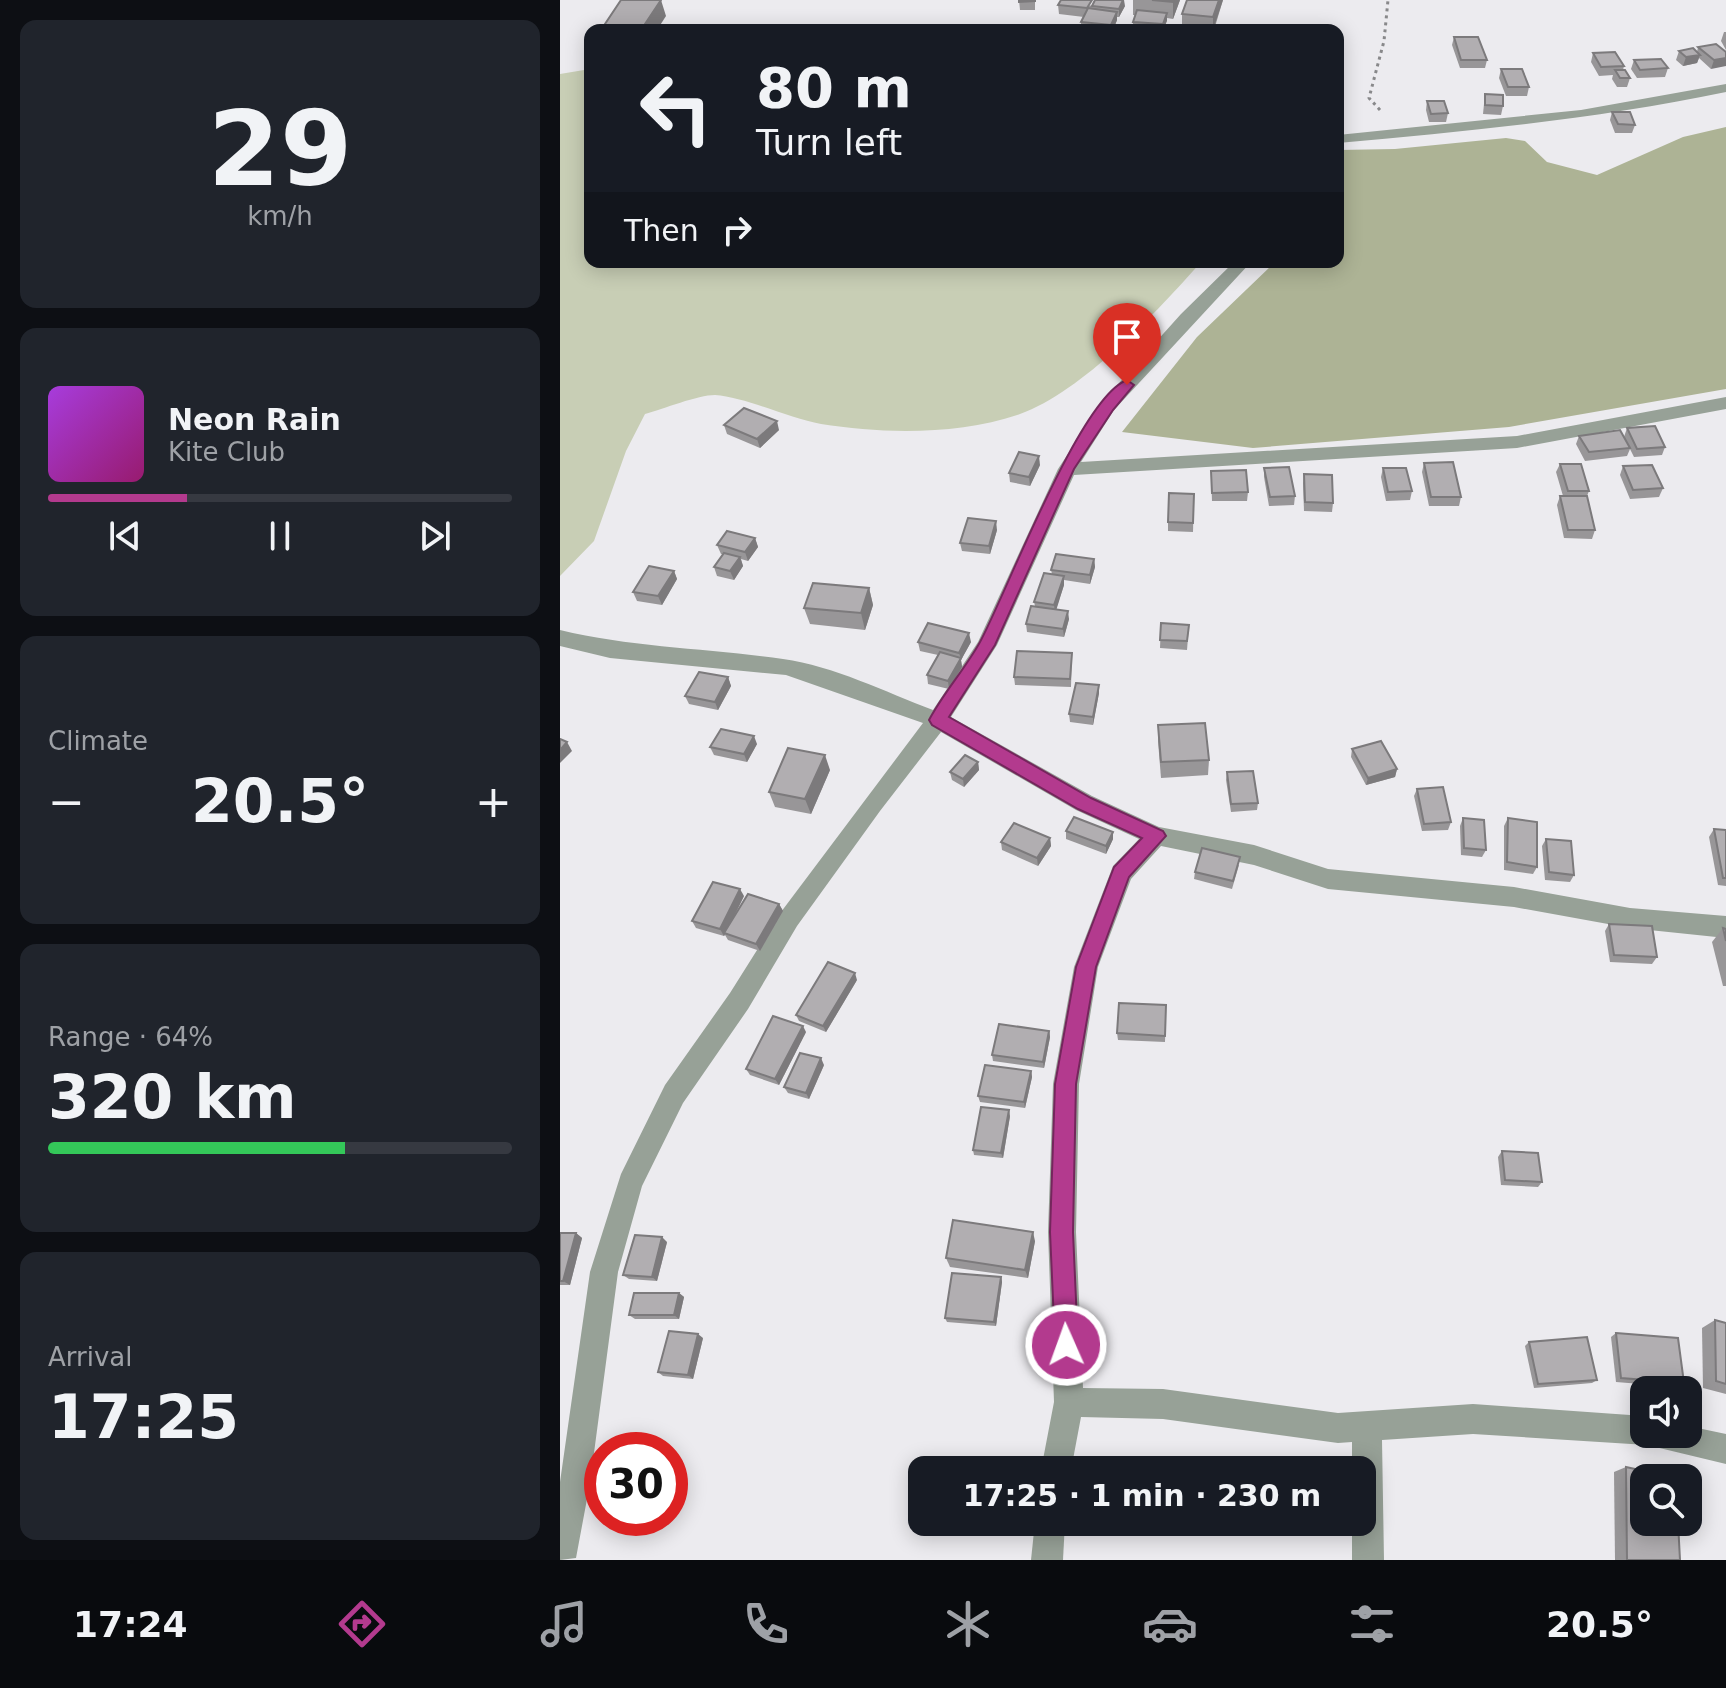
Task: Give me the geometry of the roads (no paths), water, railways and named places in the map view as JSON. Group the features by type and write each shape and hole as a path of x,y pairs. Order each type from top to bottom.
{"street":[{"path":"1344,138 1590,112 1726,88"},
{"path":"560,1558 575,1483 604,1272 630,1183 674,1094 739,1001 789,919 872,804 938,720 987,645 1067,469 1108,406 1237,268"},
{"path":"1067,469 1517,442 1726,403"},
{"path":"560,638 610,650 786,667 825,678 938,720 1084,803 1156,836 1254,855 1328,879 1514,897 1630,918 1726,927"},
{"path":"1059,1456 1069,1402 1062,1232 1066,1084 1086,967 1121,873 1156,836"},
{"path":"1069,1402 1163,1404 1338,1428 1473,1419 1630,1430"},
{"path":"1367,1426 1368,1560"},
{"path":"1702,1444 1726,1449"},
{"path":"1047,1560 1049,1536"}]}
